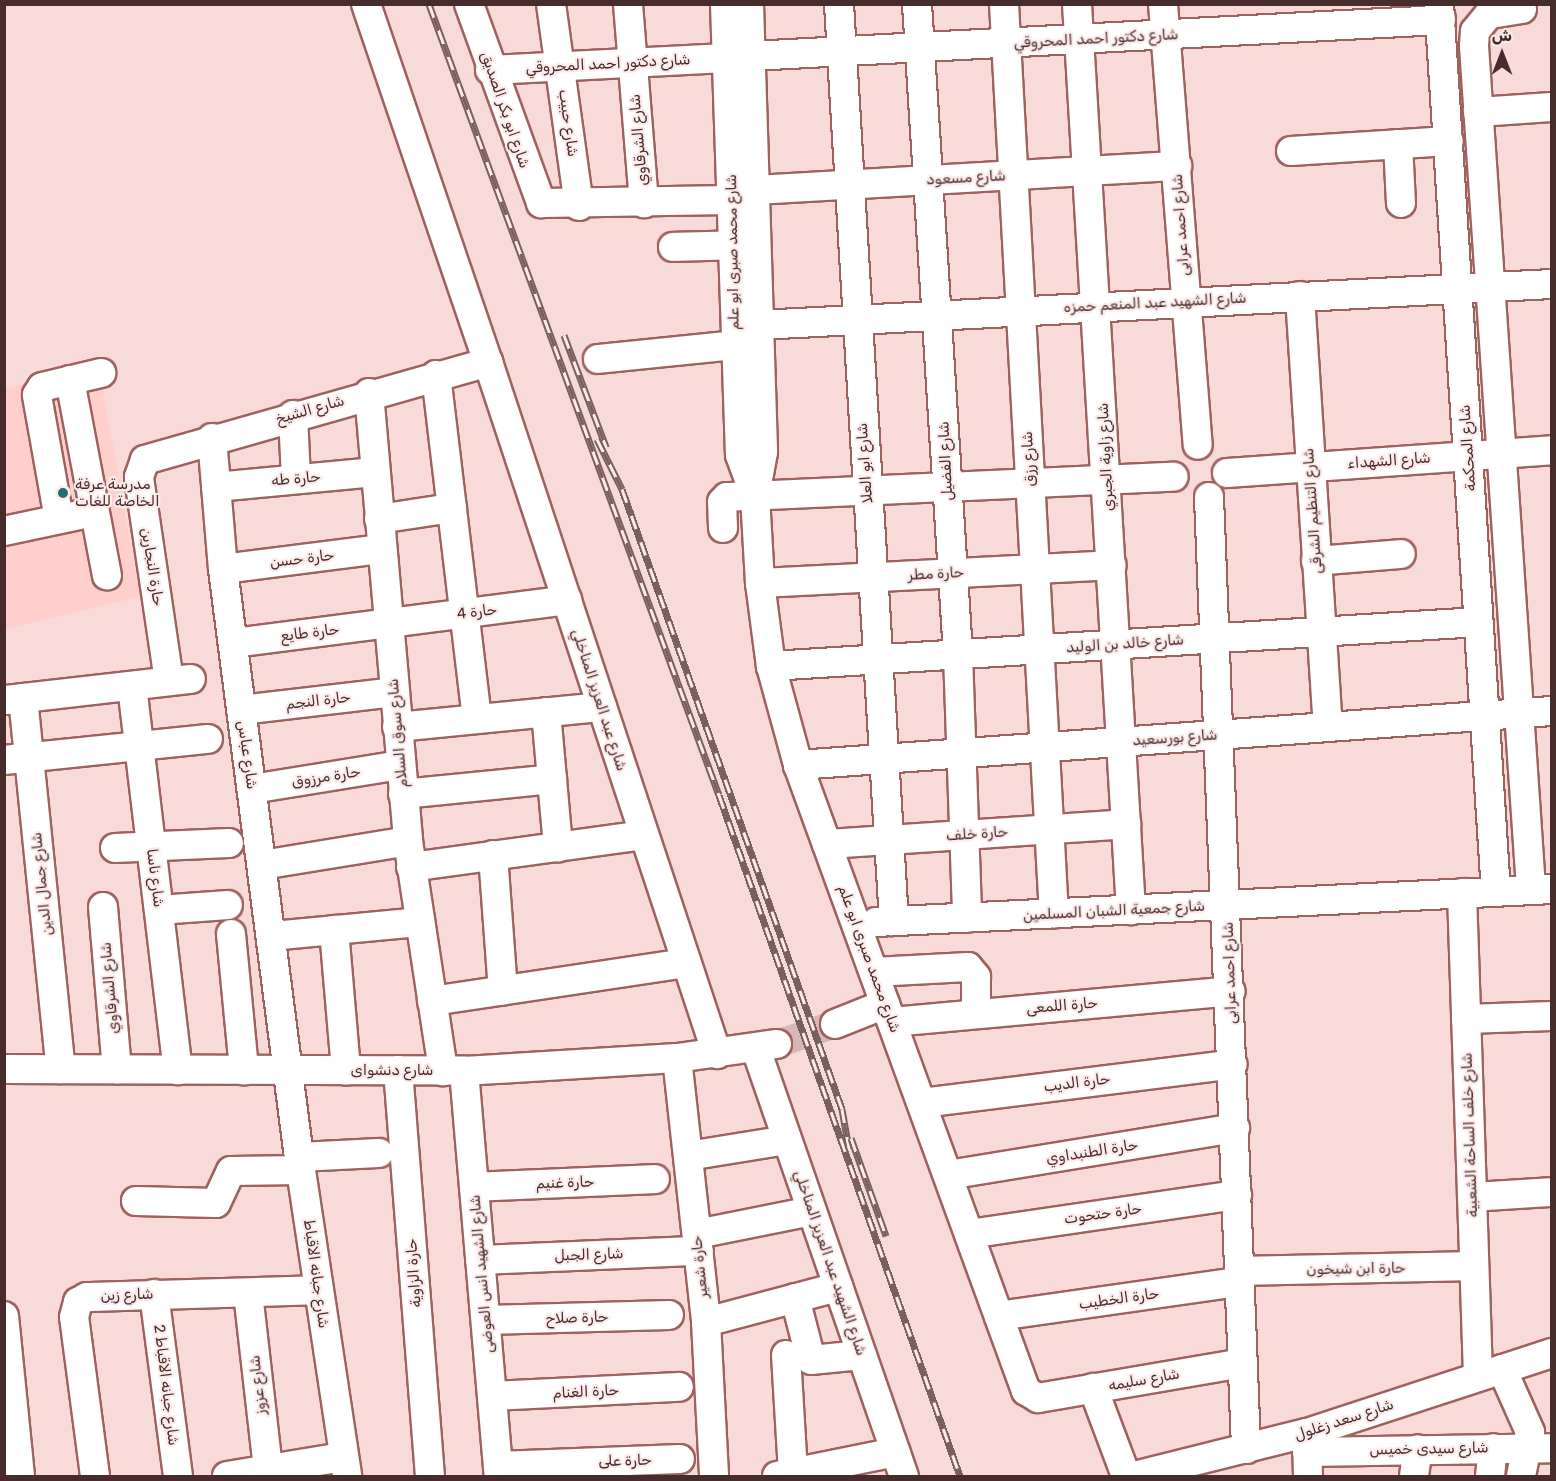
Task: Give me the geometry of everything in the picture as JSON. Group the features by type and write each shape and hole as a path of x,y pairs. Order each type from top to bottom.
{"street":[{"name":"شارع عبد العزيز المناخلي","path":"366,4 480,364 567,600 717,1054"},
{"name":"شارع ابو بكر الصديق","path":"469,4 534,194 566,206"},
{"name":"شارع حبيب","path":"551,4 560,67 566,206"},
{"name":"شارع الشرقاوي","path":"627,4 644,203"},
{"name":"شارع محمد صبرى ابو علم","path":"725,4 739,57 744,195 745,246 735,345 740,455 755,496"},
{"name":"شارع محمد صبرى ابو علم","path":"739,57 749,4"},
{"name":"شارع ابو العلا","path":"839,4 855,319 874,577 894,921"},
{"name":"شارع الفضيل","path":"917,4 958,654 967,918"},
{"name":"شارع رزق","path":"1004,4 1054,914"},
{"name":"شارع زاوية الجبري","path":"1077,4 1090,171 1131,909"},
{"path":"1171,15 1392,4"},
{"path":"1522,9 1489,14 1475,31 1489,287 1519,713 1541,889"},
{"name":"شارع دكتور احمد المحروقي","path":"490,70 1079,39 1171,15 1440,12"},
{"name":"شارع المحكمة","path":"1440,12 1496,892"},
{"name":"شارع احمد عرابى","path":"1171,15 1177,166 1198,445"},
{"path":"1478,112 1551,106"},
{"path":"1291,151 1449,141"},
{"path":"1398,144 1401,203"},
{"name":"شارع مسعود","path":"566,206 644,203 847,185 1177,166"},
{"name":"شارع محمد صبرى ابو علم","path":"745,246 759,325 763,452 755,496 760,583 771,666 798,765 1026,1391 1045,1396"},
{"path":"673,247 745,246"},
{"name":"شارع الشهيد عبد المنعم حمزه","path":"759,325 1097,305 1551,284"},
{"name":"شارع التنظيم الشرقى","path":"1300,296 1309,467 1328,726"},
{"path":"598,359 735,345"},
{"name":"شارع الشيخ","path":"150,457 369,393 480,364"},
{"path":"59,519 37,395 42,387 101,373"},
{"path":"436,375 477,719"},
{"path":"70,380 107,576"},
{"name":"شارع سوق السلام","path":"369,393 409,854 432,1001 454,1071"},
{"path":"293,415 296,479"},
{"name":"شارع عباس","path":"212,438 223,569 289,1070"},
{"path":"1198,445 1222,456 1227,473 1222,488 1209,497 1187,495 1174,477 1182,452 1198,445"},
{"name":"شارع الشهداء","path":"1227,473 1551,450"},
{"name":"حارة النجارين","path":"132,686 180,680 139,477 150,457"},
{"name":"حارة طه","path":"216,487 375,472"},
{"path":"723,528 723,500 755,496 947,485 1174,477"},
{"name":"شارع احمد عرابى","path":"1209,497 1228,905 1242,1364 1230,1460"},
{"path":"379,519 452,508"},
{"path":"4,531 94,511"},
{"name":"حارة حسن","path":"223,569 382,549"},
{"path":"1316,561 1401,554"},
{"name":"حارة مطر","path":"760,583 1112,565"},
{"name":"حارة 4","path":"388,623 567,600"},
{"name":"شارع خالد بن الوليد","path":"771,666 1479,622"},
{"name":"حارة طايع","path":"233,643 388,623"},
{"path":"14,700 132,686"},
{"name":"شارع ناسا","path":"132,686 178,1070"},
{"name":"حارة النجم","path":"242,710 394,692"},
{"name":"شارع جمال الدين","path":"14,700 17,758 61,1069"},
{"path":"397,727 602,707"},
{"name":"شارع بورسعيد","path":"798,765 1551,711"},
{"path":"546,712 558,847"},
{"path":"17,758 208,739"},
{"name":"حارة مرزوق","path":"252,789 400,765"},
{"path":"403,794 552,778"},
{"name":"حارة خلف","path":"827,844 1126,824"},
{"path":"262,865 409,854 494,855 644,835"},
{"path":"115,848 230,843"},
{"path":"494,855 503,991"},
{"name":"شارع جمعية الشبان المسلمين","path":"855,922 1541,889"},
{"name":"شارع خلف الساحة الشعبية","path":"1462,893 1474,1266 1490,1373"},
{"path":"159,910 228,905"},
{"name":"شارع الشرقاوي","path":"103,907 117,1070"},
{"path":"271,936 420,922"},
{"path":"334,930 346,1070"},
{"path":"231,934 244,1070"},
{"path":"432,1001 686,963"},
{"path":"874,972 971,968 976,977 976,1014"},
{"name":"حارة اللمعى","path":"889,1013 976,1014 1231,991"},
{"path":"835,1024 889,1013"},
{"path":"1466,1019 1551,1016"},
{"name":"شارع دنشواى","path":"4,1069 454,1071 677,1058 766,1047"},
{"name":"شارع الشهيد عبد العزيز المناخلي","path":"766,1047 787,1140 900,1464"},
{"name":"حارة شعير","path":"677,1058 706,1322 714,1476"},
{"name":"حارة الديب","path":"922,1103 1233,1064"},
{"name":"شارع جبانه الاقباط","path":"289,1070 300,1164 345,1466"},
{"name":"حارة الزاوية","path":"398,1070 430,1476"},
{"name":"شارع الشهيد انس العوضى","path":"454,1071 474,1187 498,1471"},
{"name":"حارة الطنبداوي","path":"948,1175 1235,1128"},
{"path":"688,1156 787,1140"},
{"path":"136,1201 216,1203 231,1171 379,1153"},
{"name":"حارة غنيم","path":"474,1187 655,1179"},
{"path":"1472,1197 1551,1192"},
{"name":"حارة حتحوت","path":"969,1234 1237,1195"},
{"name":"شارع الجبل","path":"480,1260 698,1243 812,1211"},
{"name":"حارة ابن شيخون","path":"1239,1277 1474,1266"},
{"name":"حارة الخطيب","path":"999,1316 1239,1277"},
{"path":"706,1322 838,1287"},
{"name":"شارع زين","path":"95,1476 75,1308 87,1297 318,1290"},
{"name":"شارع عزوز","path":"248,1293 268,1473"},
{"name":"شارع جبانه الاقباط 2","path":"154,1294 178,1476"},
{"path":"795,1298 811,1360 862,1355"},
{"name":"حارة صلاح","path":"486,1320 669,1315"},
{"path":"4,1316 20,1476"},
{"name":"شارع سعد زغلول","path":"1134,1476 1230,1460 1307,1454 1490,1373 1551,1353"},
{"path":"786,1354 785,1475 900,1464"},
{"name":"شارع سليمه","path":"1045,1396 1242,1364"},
{"path":"1490,1373 1527,1420 1540,1448 1521,1476"},
{"name":"حارة الغنام","path":"492,1396 679,1387"},
{"path":"1093,1388 1126,1476"},
{"path":"1491,1476 1493,1448"},
{"name":"شارع سيدى خميس","path":"1307,1454 1416,1463 1493,1448 1540,1448"},
{"name":"حارة على","path":"498,1471 680,1459"},
{"path":"226,1476 345,1466"}],"shaded area":[{"name":"مدرسة عرفة الخاصة للغات","path":"99,367 140,597 5,629 4,389"}],"tunnel":[{"path":"777,1044 835,1024"}],"railway":[{"path":"429,4 719,795 960,1476"},
{"path":"564,335 606,447"},
{"path":"597,439 622,489 842,1109 849,1148"},
{"path":"851,1138 886,1236"}],"place":[{"name":"مدرسة عرفة الخاصة للغات","path":"63,493"}]}
